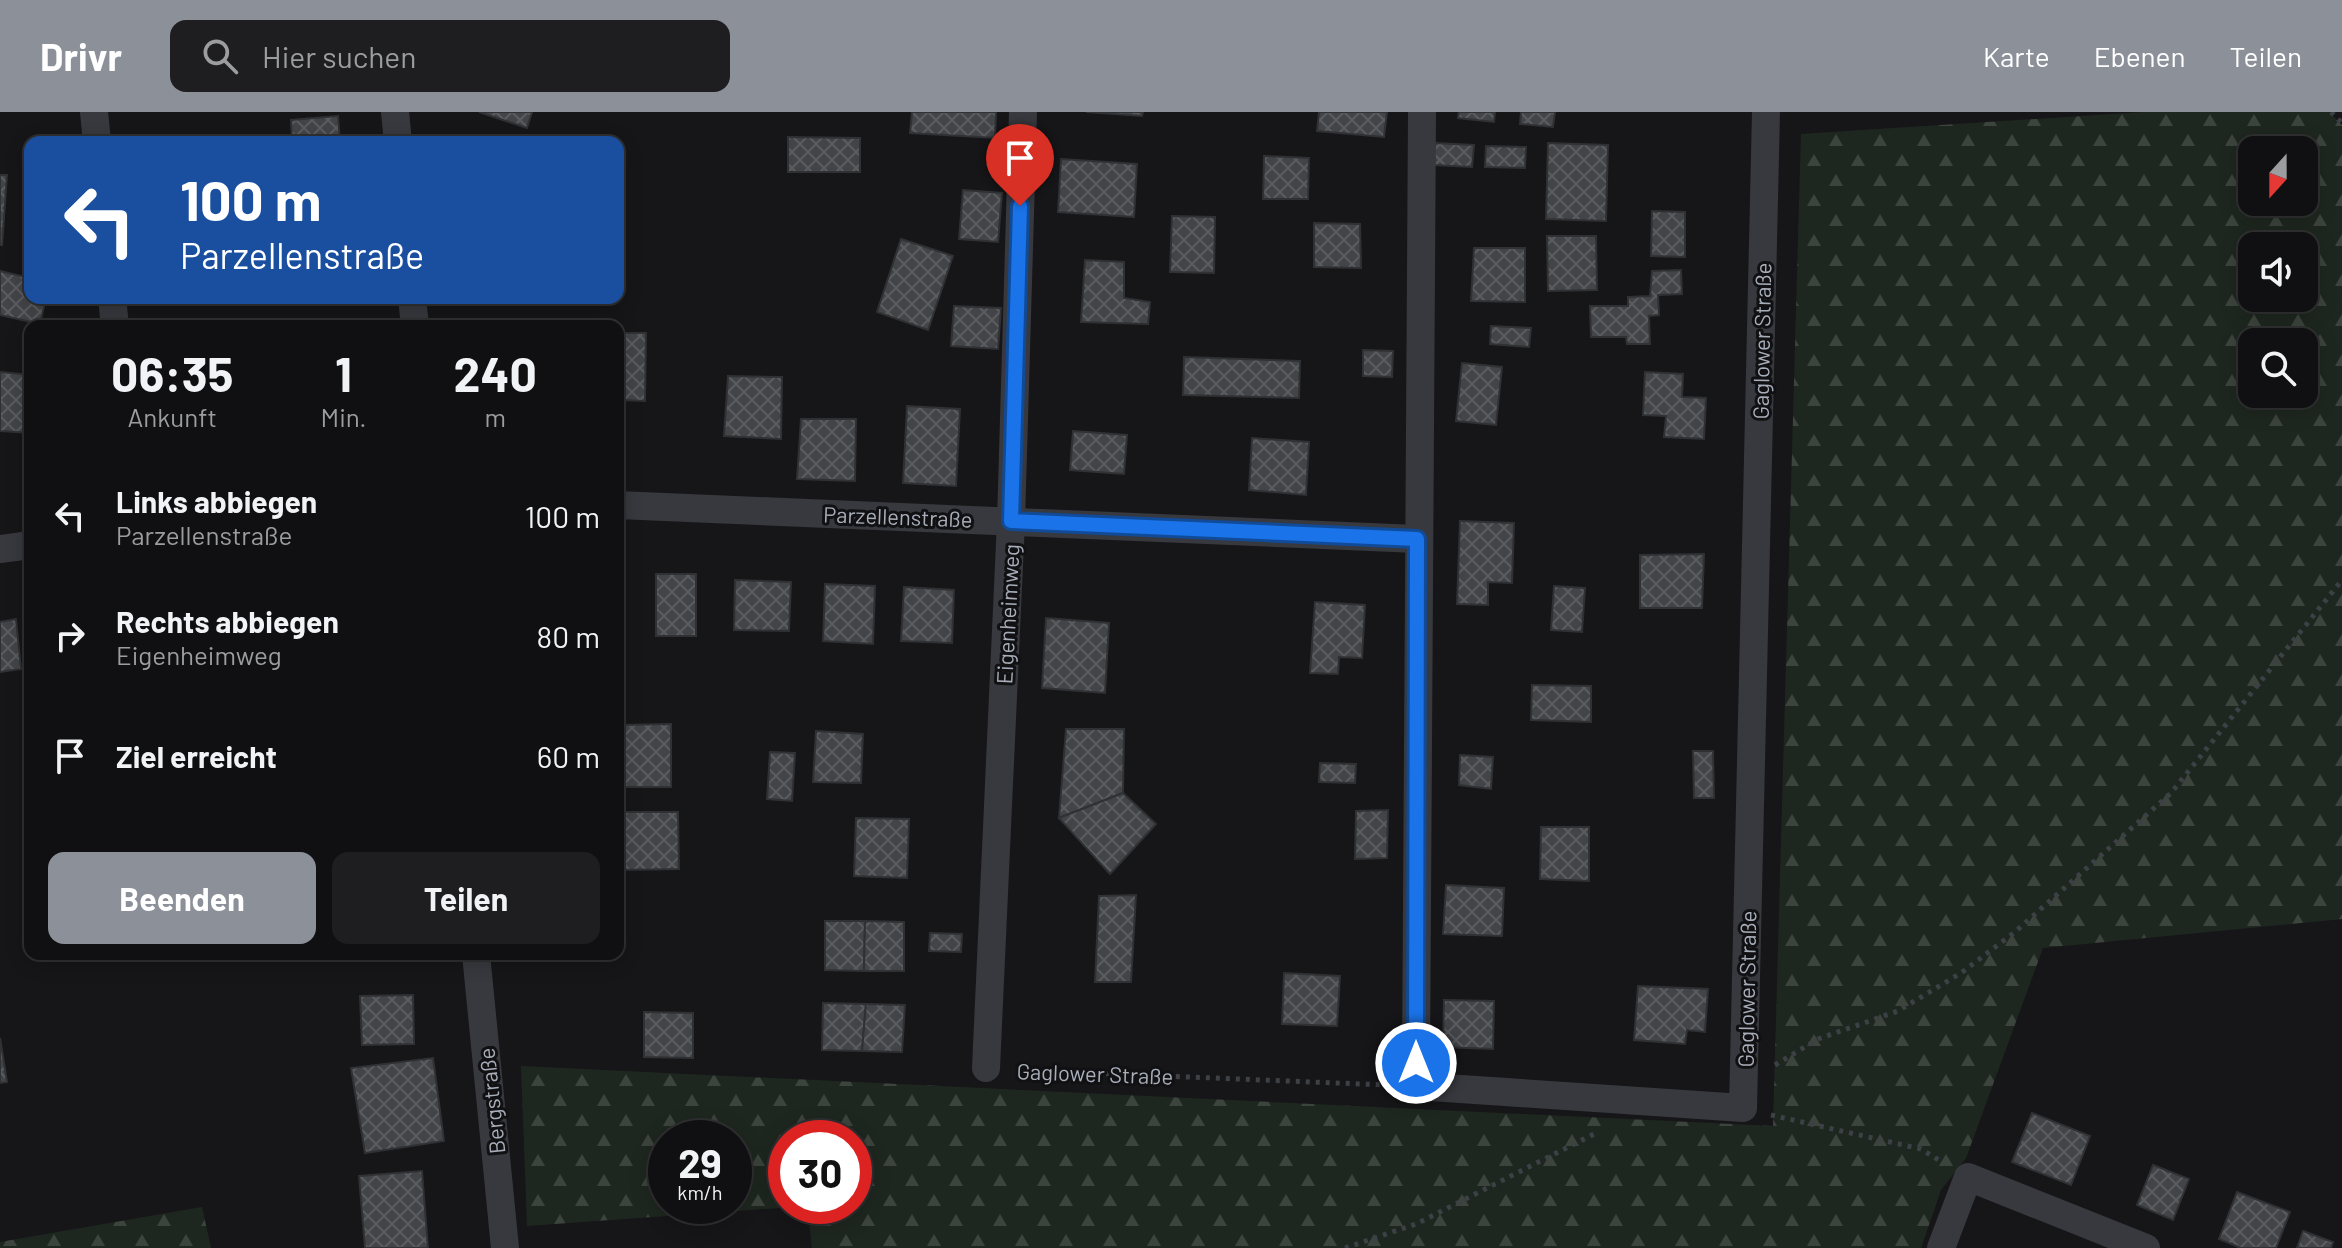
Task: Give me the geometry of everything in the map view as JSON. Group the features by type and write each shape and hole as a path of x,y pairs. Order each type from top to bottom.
{"street":[{"path":"94,112 96,136"},
{"path":"395,112 397,136"},
{"name":"Eigenheimweg","path":"986,1068 1011,521 1023,112"},
{"path":"1422,112 1416,1075 1744,1096"},
{"name":"Gaglower Straße","path":"1744,1096 1766,112"},
{"name":"Parzellenstraße","path":"624,505 1417,539"},
{"path":"0,549 24,546"},
{"name":"Bergstraße","path":"477,960 505,1248"},
{"path":"1941,1248 1968,1177 2146,1248"}],"path":[{"path":"2331,112 2342,123"},
{"path":"1744,1096 1818,1039 1898,1011 1961,973 2015,932 2171,793 2342,580"},
{"name":"Gaglower Straße","path":"986,1068 1416,1075"},
{"path":"1744,1096 1921,1149 1968,1177"},
{"path":"1345,1248 1416,1224 1601,1131"}],"green space":[{"path":"2144,112 2329,112 2342,125 2342,919 2043,948 1966,1158 1941,1190 1921,1248 812,1248 809,1224 872,1224 872,1120 768,1120 768,1209 752,1210 752,1120 648,1120 648,1217 527,1226 521,1066 1773,1126 1801,134"},
{"path":"202,1207 211,1248 0,1248 0,1242"}],"building":[{"path":"479,112 532,112 527,128"},
{"path":"912,112 996,112 995,138 910,133"},
{"path":"1086,112 1143,112 1142,116"},
{"path":"1319,112 1387,112 1384,137 1317,131"},
{"path":"1459,112 1495,112 1494,122 1458,118"},
{"path":"1521,112 1555,112 1553,127 1520,124"},
{"path":"338,116 340,136 292,136 291,120"},
{"path":"788,137 860,138 860,172 788,172"},
{"path":"1435,143 1474,145 1472,167 1434,165"},
{"path":"1548,143 1608,145 1606,221 1546,219"},
{"path":"1486,146 1526,147 1525,168 1485,167"},
{"path":"1264,156 1309,158 1308,199 1263,199"},
{"path":"1061,159 1137,164 1134,217 1058,212"},
{"path":"0,175 7,175 2,245 0,245"},
{"path":"963,190 1002,193 998,242 959,239"},
{"path":"1652,211 1685,212 1685,257 1651,256"},
{"path":"1172,216 1215,217 1214,273 1170,272"},
{"path":"1314,223 1360,224 1361,268 1314,267"},
{"path":"1547,236 1596,236 1597,290 1548,291"},
{"path":"901,239 953,256 928,330 877,312"},
{"path":"1474,248 1525,248 1525,302 1471,301"},
{"path":"1085,260 1124,262 1124,298 1150,302 1148,324 1081,322"},
{"path":"1681,270 1682,294 1658,295 1659,315 1649,316 1650,344 1627,344 1626,337 1591,337 1590,306 1628,306 1628,297 1650,296 1652,271"},
{"path":"0,271 24,277 24,304 45,304 41,320 24,320 0,315"},
{"path":"954,306 1001,308 998,349 951,346"},
{"path":"1491,326 1531,328 1529,347 1490,344"},
{"path":"624,333 646,333 645,401 624,400"},
{"path":"1363,350 1393,351 1392,377 1363,376"},
{"path":"1184,357 1300,361 1299,398 1183,395"},
{"path":"1462,363 1502,367 1496,425 1456,421"},
{"path":"0,372 24,374 24,433 0,431"},
{"path":"1645,372 1683,374 1682,397 1706,398 1704,439 1664,437 1666,416 1643,415"},
{"path":"728,376 782,377 781,439 724,436"},
{"path":"907,406 960,409 956,486 903,483"},
{"path":"801,419 856,419 855,481 797,479"},
{"path":"1073,431 1127,435 1124,474 1070,470"},
{"path":"1252,438 1309,442 1306,495 1249,490"},
{"path":"1460,521 1514,523 1512,583 1488,582 1488,605 1457,604"},
{"path":"1704,554 1702,608 1640,608 1640,555"},
{"path":"656,574 696,574 696,636 656,636"},
{"path":"735,580 791,582 789,631 734,630"},
{"path":"825,584 875,586 873,644 823,641"},
{"path":"1554,586 1585,588 1582,632 1551,630"},
{"path":"904,587 954,590 952,643 901,641"},
{"path":"1315,602 1365,605 1362,658 1339,657 1338,674 1310,673"},
{"path":"1046,618 1109,623 1105,693 1042,688"},
{"path":"16,619 21,669 0,672 0,622"},
{"path":"1532,685 1591,686 1591,722 1531,720"},
{"path":"671,724 671,787 624,787 624,725"},
{"path":"1066,729 1124,729 1123,793 1059,818"},
{"path":"816,731 863,734 861,783 813,782"},
{"path":"1693,751 1713,751 1714,798 1694,798"},
{"path":"770,752 795,753 792,801 767,799"},
{"path":"1460,755 1493,757 1491,789 1459,785"},
{"path":"1320,763 1356,764 1355,783 1319,782"},
{"path":"1123,793 1156,824 1110,874 1059,818"},
{"path":"1388,810 1387,858 1355,859 1356,811"},
{"path":"624,812 678,812 679,869 624,870"},
{"path":"856,818 909,819 907,878 854,876"},
{"path":"1541,827 1589,827 1589,881 1540,879"},
{"path":"1446,885 1504,888 1502,936 1443,934"},
{"path":"1136,895 1131,982 1095,982 1099,896"},
{"path":"825,921 865,921 864,971 825,970"},
{"path":"865,921 904,922 904,971 864,971"},
{"path":"930,933 962,934 961,952 929,951"},
{"path":"1284,973 1340,976 1337,1026 1282,1024"},
{"path":"1638,986 1708,989 1705,1032 1687,1030 1685,1044 1634,1040"},
{"path":"413,995 414,1044 362,1045 360,996"},
{"path":"1444,1000 1494,1001 1493,1049 1443,1047"},
{"path":"823,1003 866,1004 862,1051 822,1050"},
{"path":"866,1004 905,1005 902,1052 862,1051"},
{"path":"644,1012 693,1013 693,1058 644,1057"},
{"path":"0,1038 7,1082 0,1083"},
{"path":"433,1058 444,1141 365,1153 351,1068"},
{"path":"2032,1113 2090,1136 2071,1185 2012,1162"},
{"path":"2153,1165 2189,1179 2173,1220 2137,1205"},
{"path":"422,1171 428,1248 365,1248 359,1176"},
{"path":"2237,1192 2290,1212 2276,1248 2241,1248 2219,1239"},
{"path":"2303,1231 2333,1242 2331,1248 2297,1248"}],"route":[{"path":"1020,206 1011,521 1417,539 1416,1063"}]}
